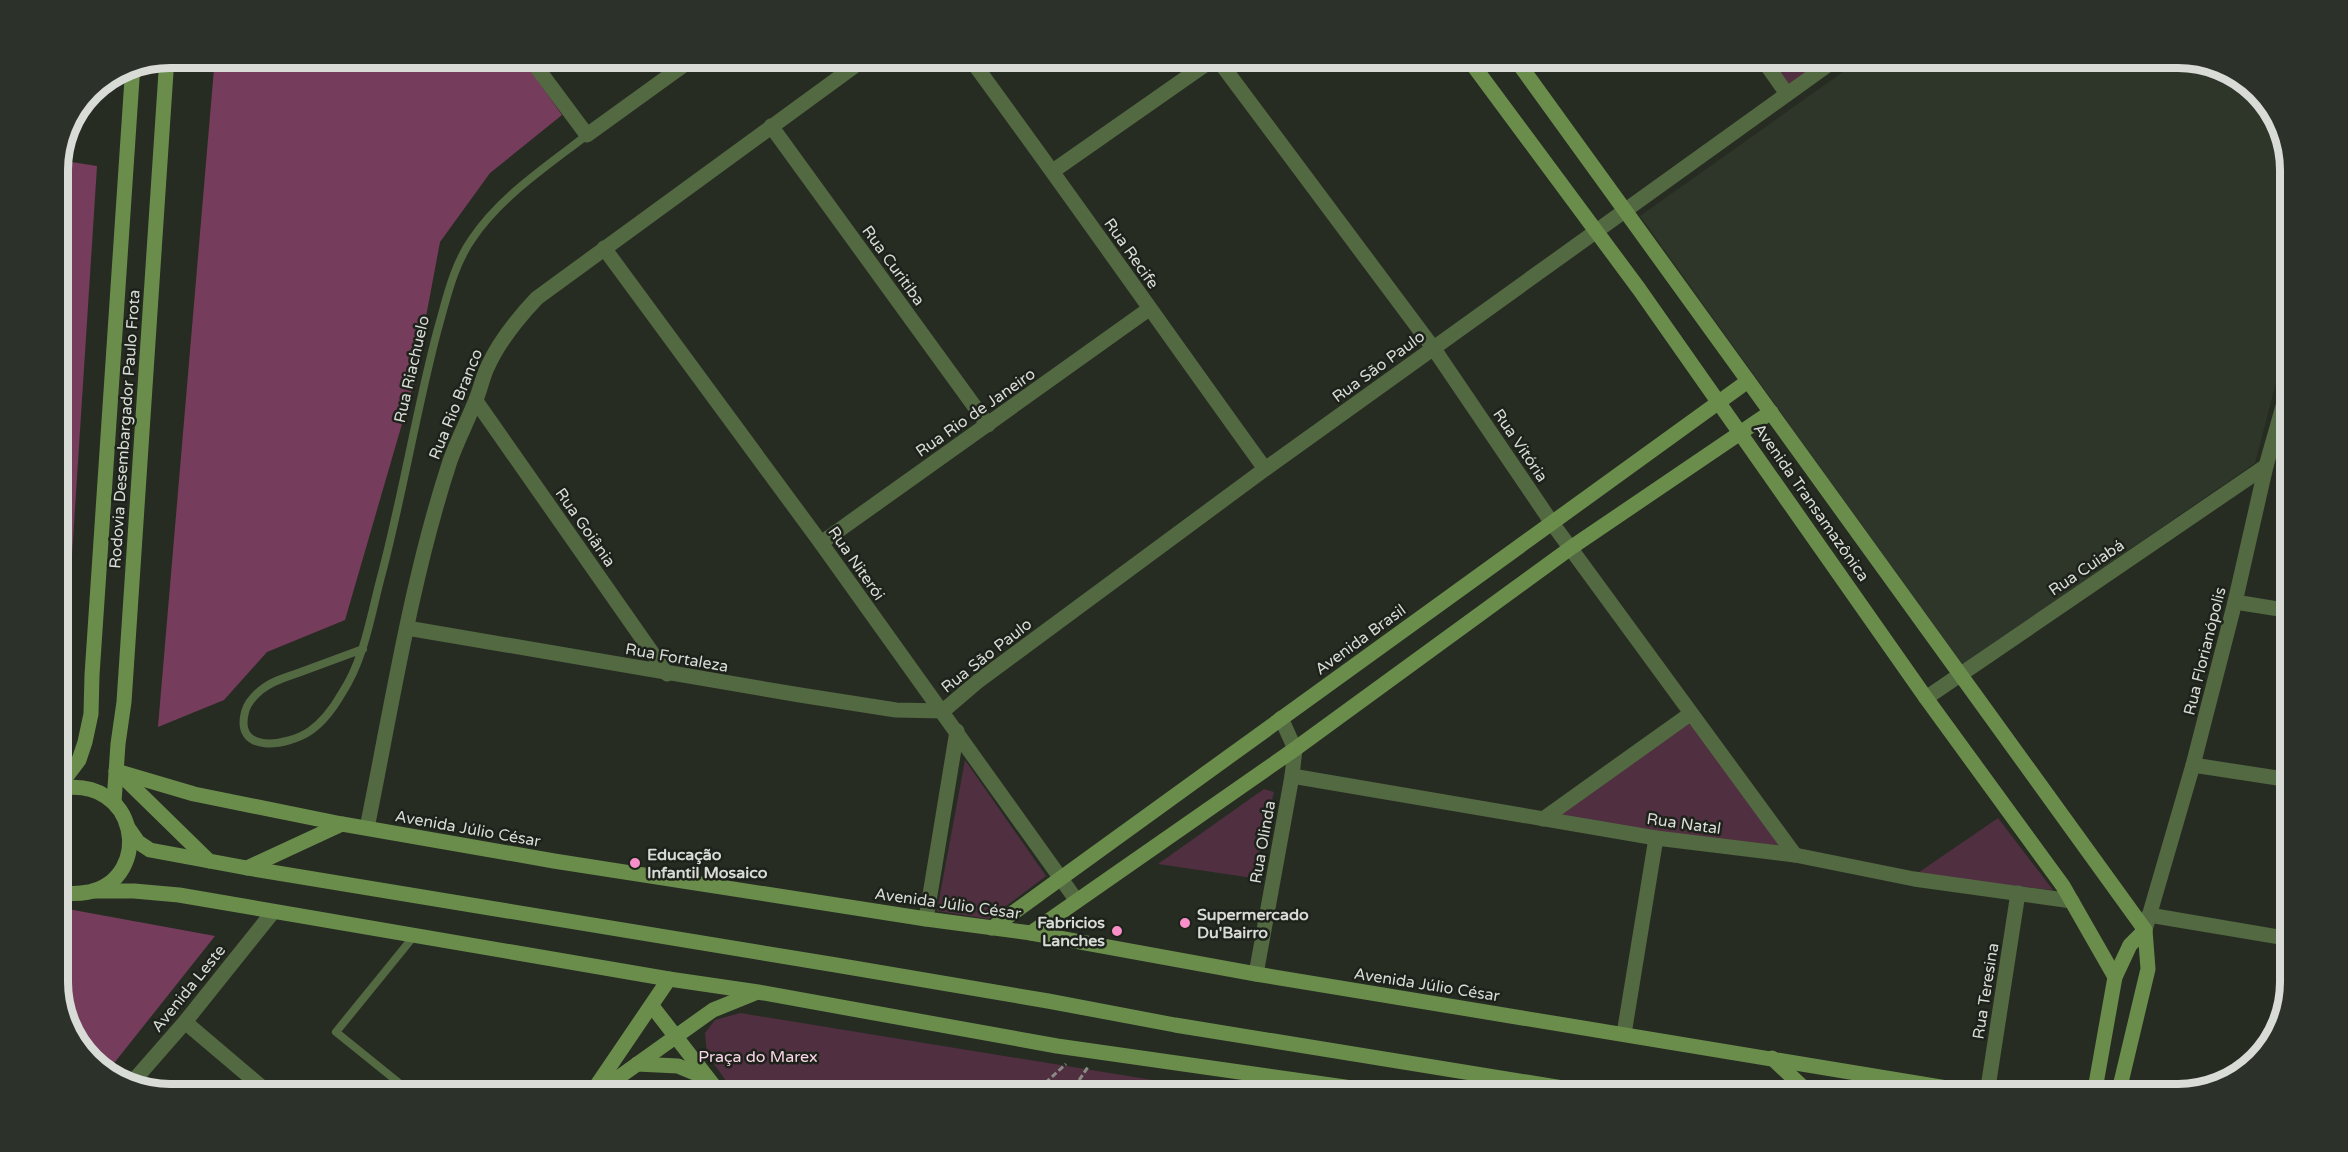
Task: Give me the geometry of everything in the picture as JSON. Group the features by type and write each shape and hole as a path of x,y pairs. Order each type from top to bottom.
{"street":[{"name":"Rodovia Desembargador Paulo Frota","path":"114,802 124,702 166,68"},
{"path":"537,68 587,135"},
{"name":"Rua Riachuelo","path":"587,135 680,68"},
{"name":"Rua Rio Branco","path":"367,828 428,536 451,458 476,401 487,368 501,341 537,298 852,68"},
{"name":"Rua Recife","path":"977,68 1265,469"},
{"path":"1053,171 1200,68"},
{"name":"Rua Vitória","path":"1224,68 1434,349 1552,523 1572,547 1690,714 1795,855"},
{"name":"Avenida Transamazônica","path":"1475,68 1596,230 1741,432 1926,698 2072,901 2115,976"},
{"name":"Avenida Transamazônica","path":"1522,68 2145,930"},
{"path":"1769,68 1787,93"},
{"name":"Rua São Paulo","path":"943,711 977,682 1265,469 1823,68"},
{"name":"Rodovia Desembargador Paulo Frota","path":"68,774 79,760 91,714 132,74"},
{"name":"Rua Curitiba","path":"771,126 988,425"},
{"name":"Rua Niterói","path":"604,248 943,711 1077,901"},
{"name":"Rua Rio de Janeiro","path":"821,543 1149,309"},
{"name":"Avenida Brasil","path":"992,928 1748,381"},
{"name":"Rua Goiânia","path":"476,401 667,674"},
{"path":"1031,933 1295,749 1572,547 1771,412"},
{"name":"Rua Florianópolis","path":"2121,1084 2148,969 2145,930 2193,765 2235,602 2266,466 2280,421"},
{"path":"2274,444 2280,445"},
{"name":"Rua Cuiabá","path":"1926,698 2266,466"},
{"path":"2235,602 2280,609"},
{"name":"Rua Fortaleza","path":"407,628 667,674 896,710 943,711"},
{"path":"1543,819 1690,714"},
{"path":"1281,718 1295,749"},
{"path":"926,919 957,731"},
{"name":"Rua Olinda","path":"1256,974 1295,749"},
{"path":"2193,765 2280,778"},
{"path":"116,771 209,861"},
{"name":"Avenida Júlio César","path":"116,771 194,794 342,824 566,863 1031,933 1256,974 1923,1084"},
{"name":"Rua Natal","path":"1292,776 1656,838 1795,855 1914,879 2072,901"},
{"path":"68,787 88,787 114,802 124,815 129,829 138,842 150,849 209,861 871,971 1175,1025 1538,1084"},
{"path":"247,868 342,824"},
{"path":"93,891 107,884 126,860 130,844 129,829"},
{"path":"1624,1034 1656,838"},
{"path":"68,893 134,891 179,895 669,979 758,992 1082,1050 1323,1084"},
{"name":"Rua Teresina","path":"1990,1084 2018,892"},
{"name":"Avenida Leste","path":"136,1078 185,1022 273,912"},
{"path":"2149,915 2280,937"},
{"name":"Rua Florianópolis","path":"2096,1084 2115,976 2130,945 2145,930"},
{"path":"599,1084 669,979"},
{"path":"608,1084 713,1010 758,992"},
{"path":"652,1006 713,1084"},
{"path":"185,1022 258,1084"},
{"path":"1771,1058 1799,1084"},
{"path":"637,1064 678,1066 708,1078"}],"lane":[{"name":"Rua Riachuelo","path":"363,649 276,681 261,690 246,710 244,721 246,731 253,740 265,745 288,742 311,731 332,710 349,682 363,649 397,517 430,360 445,304 463,256 472,239 505,201 587,135"},
{"path":"400,1084 336,1032 415,935"}],"path":[{"path":"1044,1084 1082,1050"},
{"path":"1077,1084 1099,1052"}],"shaded area":[{"path":"214,68 529,68 562,115 490,173 440,242 413,386 345,620 267,652 224,700 158,727"},
{"path":"1849,68 2192,68 2224,78 2255,102 2270,124 2279,149 2280,367 2255,463 1962,665 1640,216"},
{"path":"68,162 97,166 68,617"},
{"path":"68,909 215,936 112,1066 102,1059 78,1028 69,1003"}],"green space":[{"path":"1769,68 1824,68 1787,94"},
{"path":"1691,715 1795,857 1548,814"},
{"path":"965,760 1046,876 989,919 937,911"},
{"path":"1264,789 1274,792 1253,878 1158,864"},
{"path":"1998,818 2053,890 1915,875"},
{"name":"Praça do Marex","path":"740,1013 1177,1084 728,1084 707,1054 705,1033 715,1020"}],"place":[{"name":"Educação Infantil Mosaico","path":"635,863"},
{"name":"Supermercado Du'Bairro","path":"1185,923"},
{"name":"Fabricios Lanches","path":"1117,931"}]}
